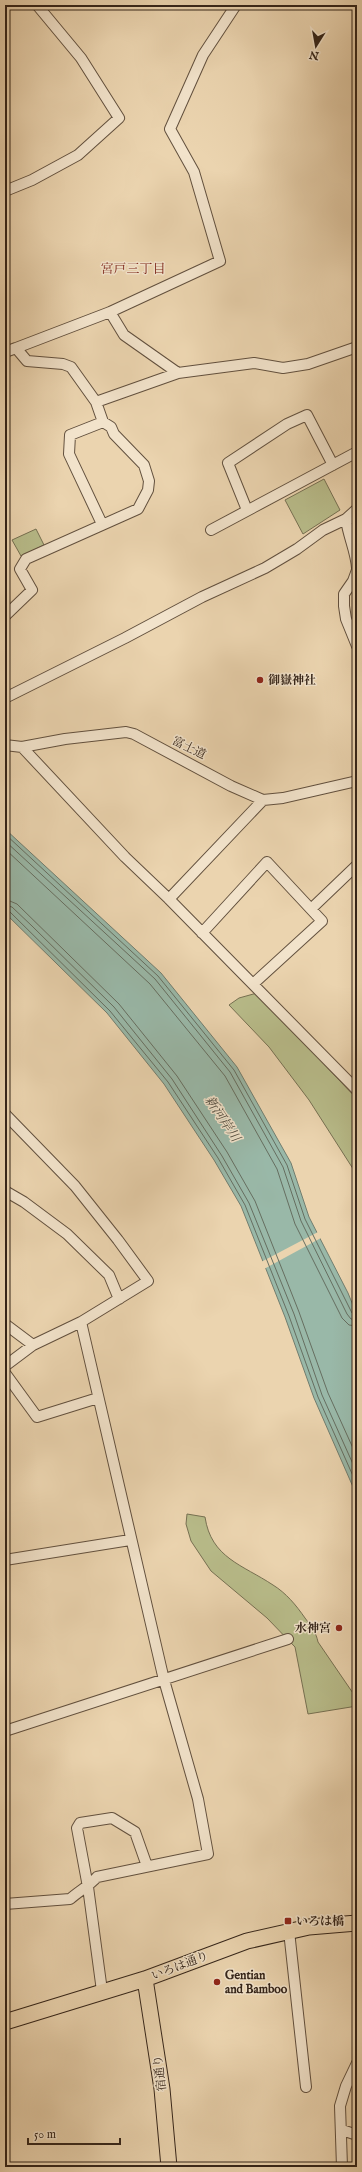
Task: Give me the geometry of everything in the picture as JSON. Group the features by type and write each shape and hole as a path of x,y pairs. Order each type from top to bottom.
{"main road":[{"name":"いろは通り","path":"5,2022 145,1979 247,1942 289,1931 327,1925 357,1923"},
{"name":"宿通り","path":"145,1979 160,2075 169,2167"}],"street":[{"path":"5,192 32,180 78,155 119,118 81,58 37,5"},
{"path":"5,352 110,312 220,261 194,172 170,129 203,55 236,5"},
{"path":"110,312 124,335 178,372"},
{"path":"96,402 178,372 254,363 283,368 308,364 357,347"},
{"path":"5,616 32,590 20,569 26,560 102,524 138,509 148,490 149,481 144,465 114,434 111,427 103,422 96,402 71,367 63,364 27,361 16,348"},
{"path":"247,510 228,463 287,424 307,415 333,465"},
{"path":"102,524 69,454 70,435 103,422"},
{"path":"211,530 357,452"},
{"path":"5,698 125,638 202,597 265,568 297,549 323,530 346,519 357,509"},
{"path":"346,519 357,518"},
{"path":"346,519 348,534 357,556 357,569 353,581 344,594 344,606 346,619 357,646"},
{"name":"富士道","path":"5,745 22,747 65,739 126,732 134,734 231,786 263,800 283,798 357,781"},
{"path":"22,747 125,857 169,899 357,1090"},
{"path":"169,899 263,800"},
{"path":"202,933 267,862 322,921 252,984"},
{"path":"311,909 357,865"},
{"path":"5,1114 75,1186 148,1281 81,1322 34,1345 5,1366"},
{"path":"5,1191 24,1202 67,1234 109,1275 119,1299"},
{"path":"5,1904 70,1899 78,1892 88,1887 97,1877 208,1854 198,1799 164,1680 130,1540 81,1322"},
{"path":"5,1324 34,1345"},
{"path":"5,1373 36,1417 98,1398"},
{"path":"5,1560 130,1540"},
{"path":"5,1731 288,1639"},
{"path":"102,1991 88,1887 77,1828 80,1823 112,1818 136,1832 147,1866"},
{"path":"289,1931 306,2087"},
{"path":"342,2167 342,2130 340,2106 346,2086 357,2063"},
{"path":"342,2130 357,2135"}],"green space":[{"path":"324,479 340,510 303,534 285,500"},
{"path":"36,529 44,545 21,556 12,540"},
{"path":"257,993 357,1099 357,1175 309,1100 269,1047 229,1005 239,998"},
{"path":"187,1514 205,1517 208,1531 221,1551 240,1566 278,1588 294,1604 311,1626 318,1642 357,1699 357,1706 308,1714 295,1647 267,1618 211,1571 191,1541 186,1524"}],"water":[{"name":"新河岸川","path":"5,829 161,973 237,1067 291,1163 309,1217 348,1293 357,1315 357,1496 314,1398 285,1317 241,1206 214,1160 164,1084 107,1013 5,913"}],"pier":[{"path":"318,1232 321,1238 264,1269 261,1262"}],"place":[{"name":"御嶽神社","path":"260,680"},
{"name":"水神宮","path":"339,1628"},
{"name":"いろは橋","path":"288,1921"},
{"name":"Gentian and Bamboo","path":"217,1982"}],"district":[{"name":"宮戸三丁目","path":"133,269"}]}
